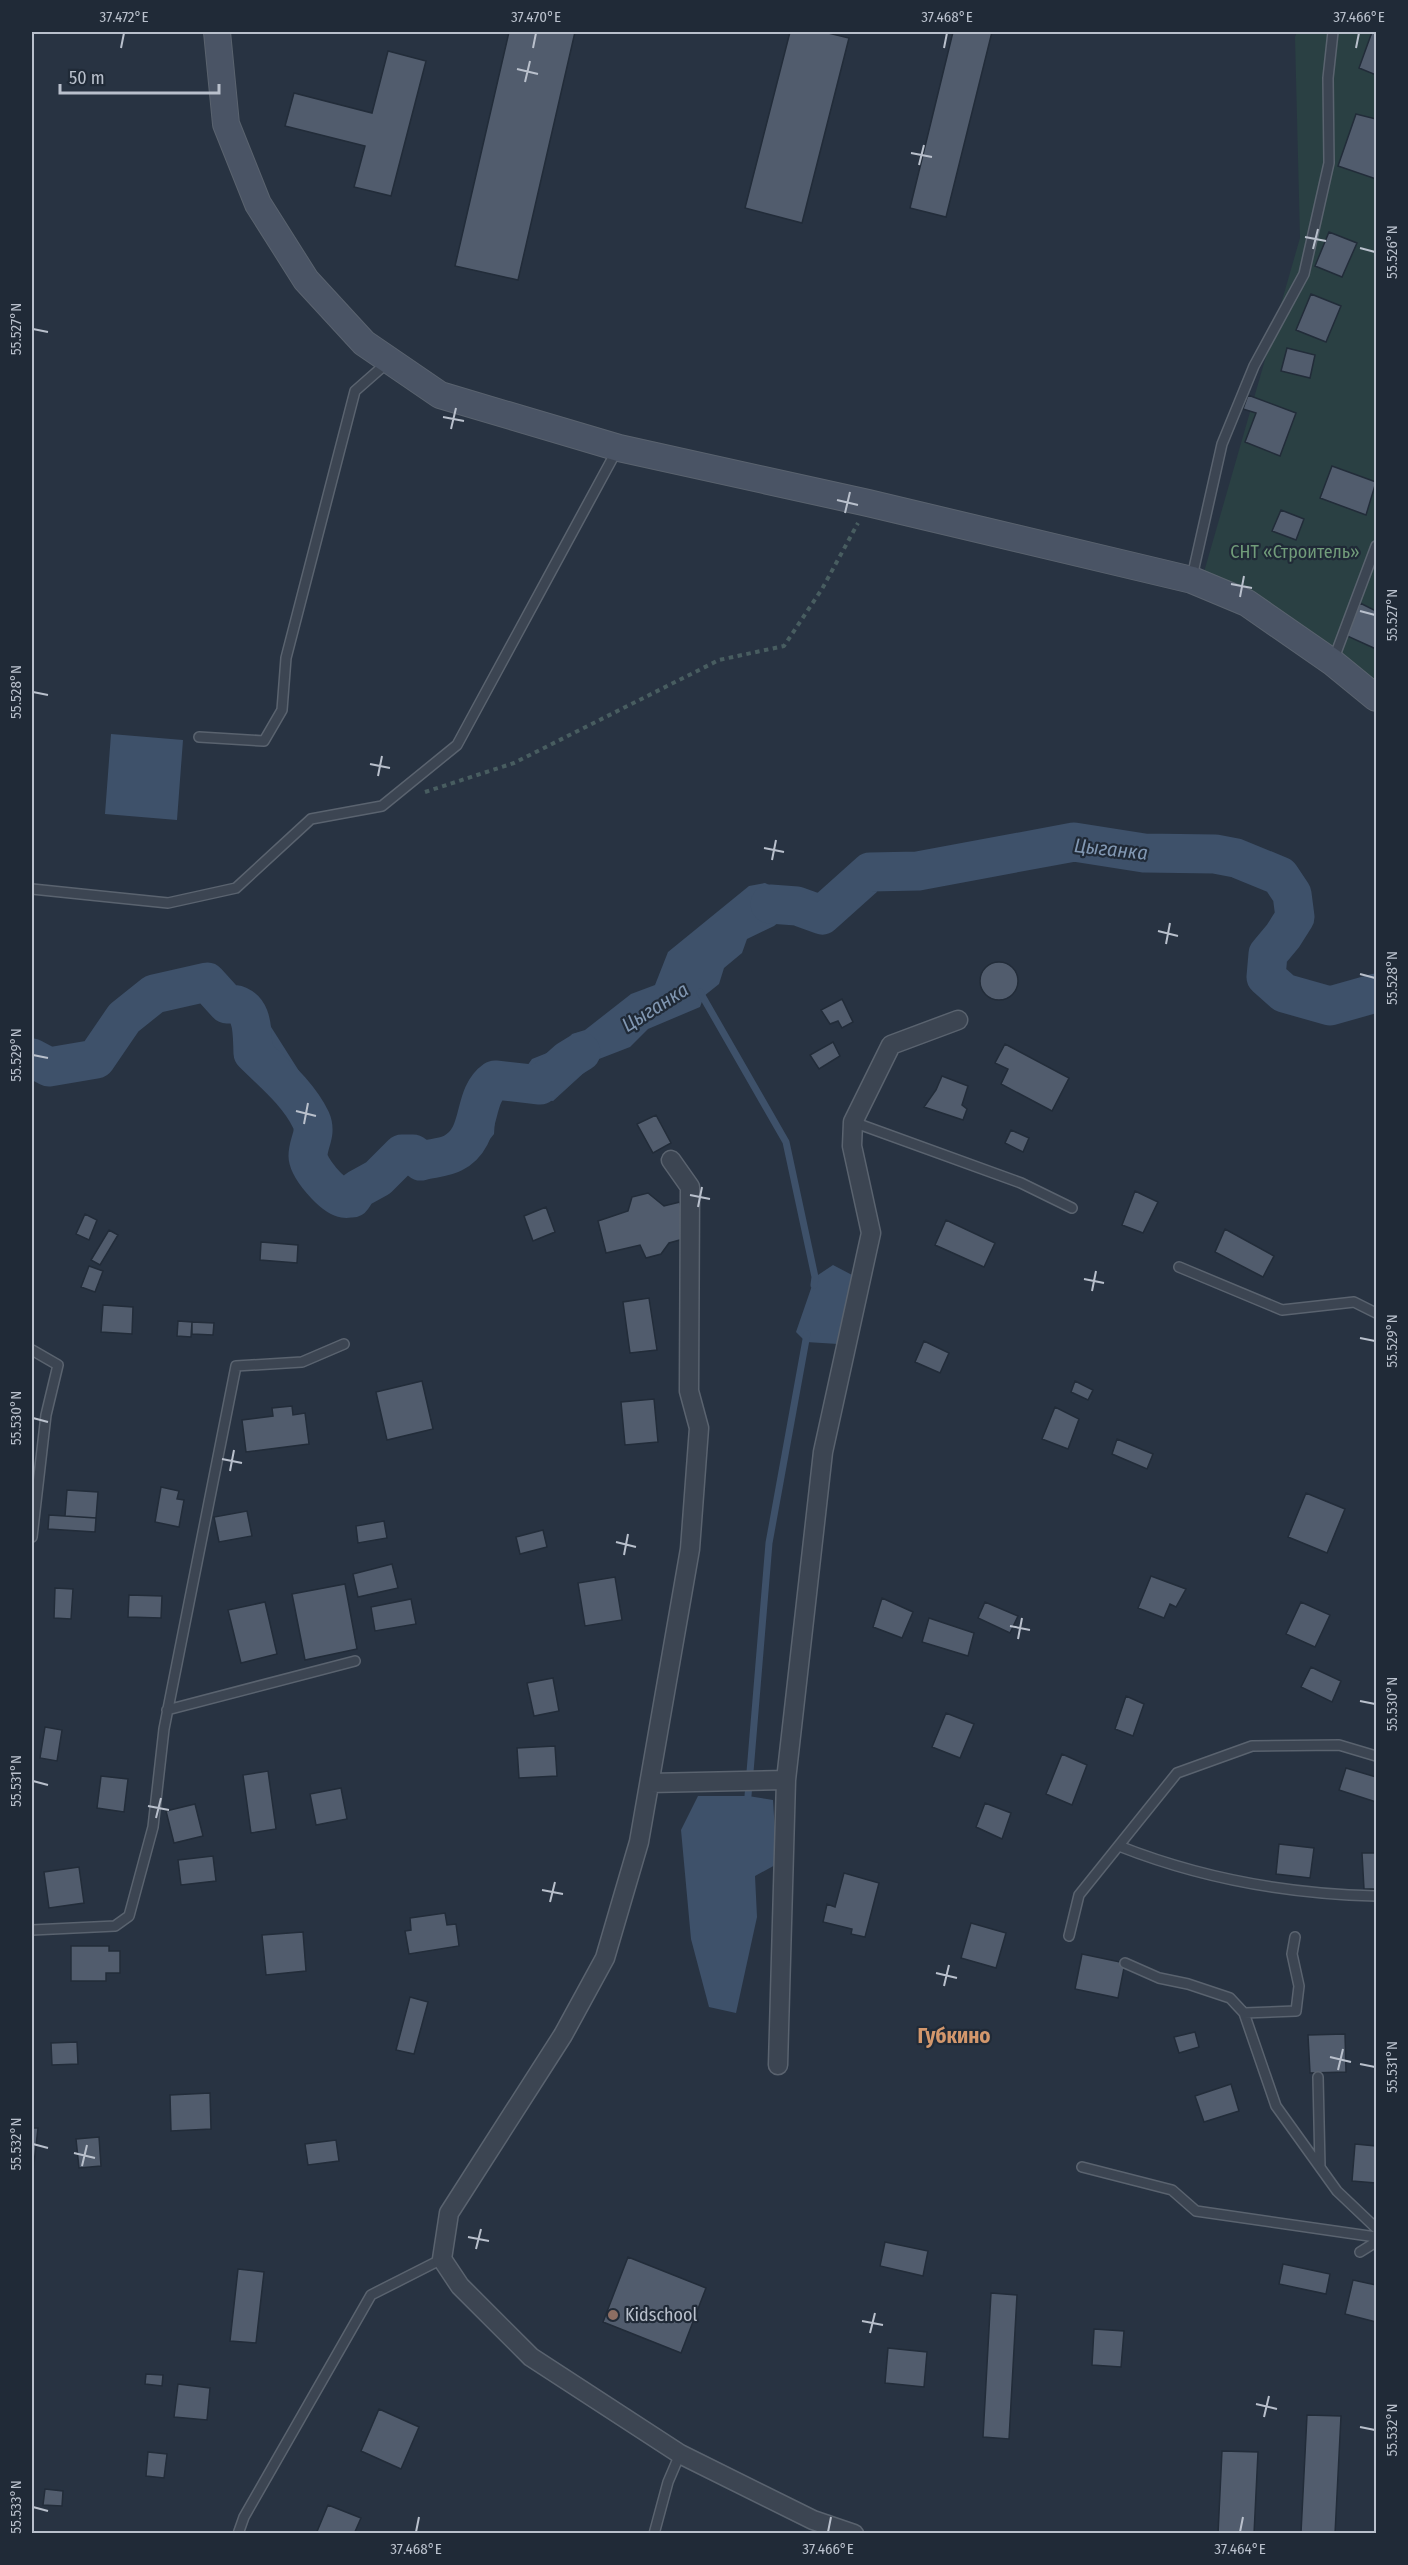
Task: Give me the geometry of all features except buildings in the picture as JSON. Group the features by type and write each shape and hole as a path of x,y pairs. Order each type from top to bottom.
{"street":[{"path":"217,32 226,124 258,204 306,280 364,343 440,395 619,448 868,503 1192,580 1247,603 1332,662 1377,698"},
{"path":"778,2065 786,1780 823,1452 871,1233 852,1146 853,1122 891,1045 958,1020"},
{"path":"671,1160 690,1187 689,1391 699,1428 690,1549 639,1842 604,1958 563,2035 449,2213 442,2259 460,2286 531,2357 680,2454 813,2520 854,2534"},
{"path":"650,1783 786,1780"}],"lane":[{"path":"1192,580 1222,444 1254,366 1304,274 1329,163 1328,78 1333,32"},
{"path":"199,737 264,741 282,710 286,658 355,391 390,360"},
{"path":"32,889 168,903 236,888 311,819 382,806 457,745 619,448"},
{"path":"1332,662 1377,546"},
{"path":"853,1122 1021,1183 1072,1208"},
{"path":"1179,1268 1282,1310 1354,1302 1377,1313"},
{"path":"32,1930 115,1926 129,1916 153,1827 167,1710 236,1366 303,1362 344,1344"},
{"path":"32,1350 58,1365 46,1415 32,1538"},
{"path":"167,1710 355,1661"},
{"path":"1069,1936 1079,1895 1177,1773 1252,1746 1339,1745 1377,1756"},
{"path":"1119,1846 1161,1863 1273,1888 1322,1894 1377,1896"},
{"path":"1244,2013 1296,2011 1299,1986 1292,1954 1295,1937"},
{"path":"1125,1964 1159,1978 1188,1984 1230,1998 1244,2013 1276,2106 1338,2191 1377,2228"},
{"path":"1318,2077 1320,2168"},
{"path":"1082,2167 1172,2190 1196,2211 1377,2236"},
{"path":"1360,2252 1377,2242"},
{"path":"238,2534 244,2517 371,2295 442,2259"},
{"path":"654,2534 668,2482 680,2454"}],"path":[{"path":"382,806 514,763 719,660 784,646 822,589 868,503"}],"green space":[{"name":"СНТ «Строитель»","path":"1297,32 1376,32 1376,706 1200,586 1300,238 1295,37"}],"water":[{"path":"111,734 183,740 177,820 105,814"},
{"path":"765,883 818,908 822,915 815,919 794,910 774,926 747,939 742,953 724,968 719,984 704,996 700,1007 648,1029 630,1047 599,1059 553,1101 546,1100 527,1066 532,1059 562,1047 572,1034 585,1030 631,994 655,985 668,952 749,886"},
{"path":"240,995 253,1002 266,1019 318,1101 321,1119 311,1121 307,1118 268,1078 244,1046 237,1029 235,1012"},
{"path":"472,1110 489,1112 495,1119 494,1134 486,1144 455,1160 447,1143 447,1136"},
{"path":"833,1265 854,1276 838,1344 806,1342 796,1332 815,1277"},
{"path":"698,1796 748,1796 773,1800 777,1864 755,1876 757,1917 736,2013 709,2007 691,1939 681,1830"}],"waterway":[{"name":"Цыганка","path":"770,904 797,906 822,915 870,872 918,871 1074,842 1144,853 1215,854 1236,858 1280,876 1292,894 1295,917 1268,954 1266,977 1284,993 1330,1006 1376,993"},
{"name":"Цыганка","path":"32,1058 49,1067 96,1059 124,1018 154,994 207,982 227,1004 243,1008 252,1029 253,1053 292,1092 306,1110 313,1125 308,1151 312,1167 321,1180 338,1196 352,1198 358,1189 378,1178 402,1154 413,1154 421,1161 449,1155 463,1146 474,1127 483,1096 495,1080 540,1085 568,1060 581,1052"},
{"path":"700,992 786,1142 815,1277 814,1285"},
{"path":"748,1796 769,1543 807,1334"}],"place":[{"name":"Kidschool","path":"613,2315"}],"district":[{"name":"Губкино","path":"954,2036"}]}
